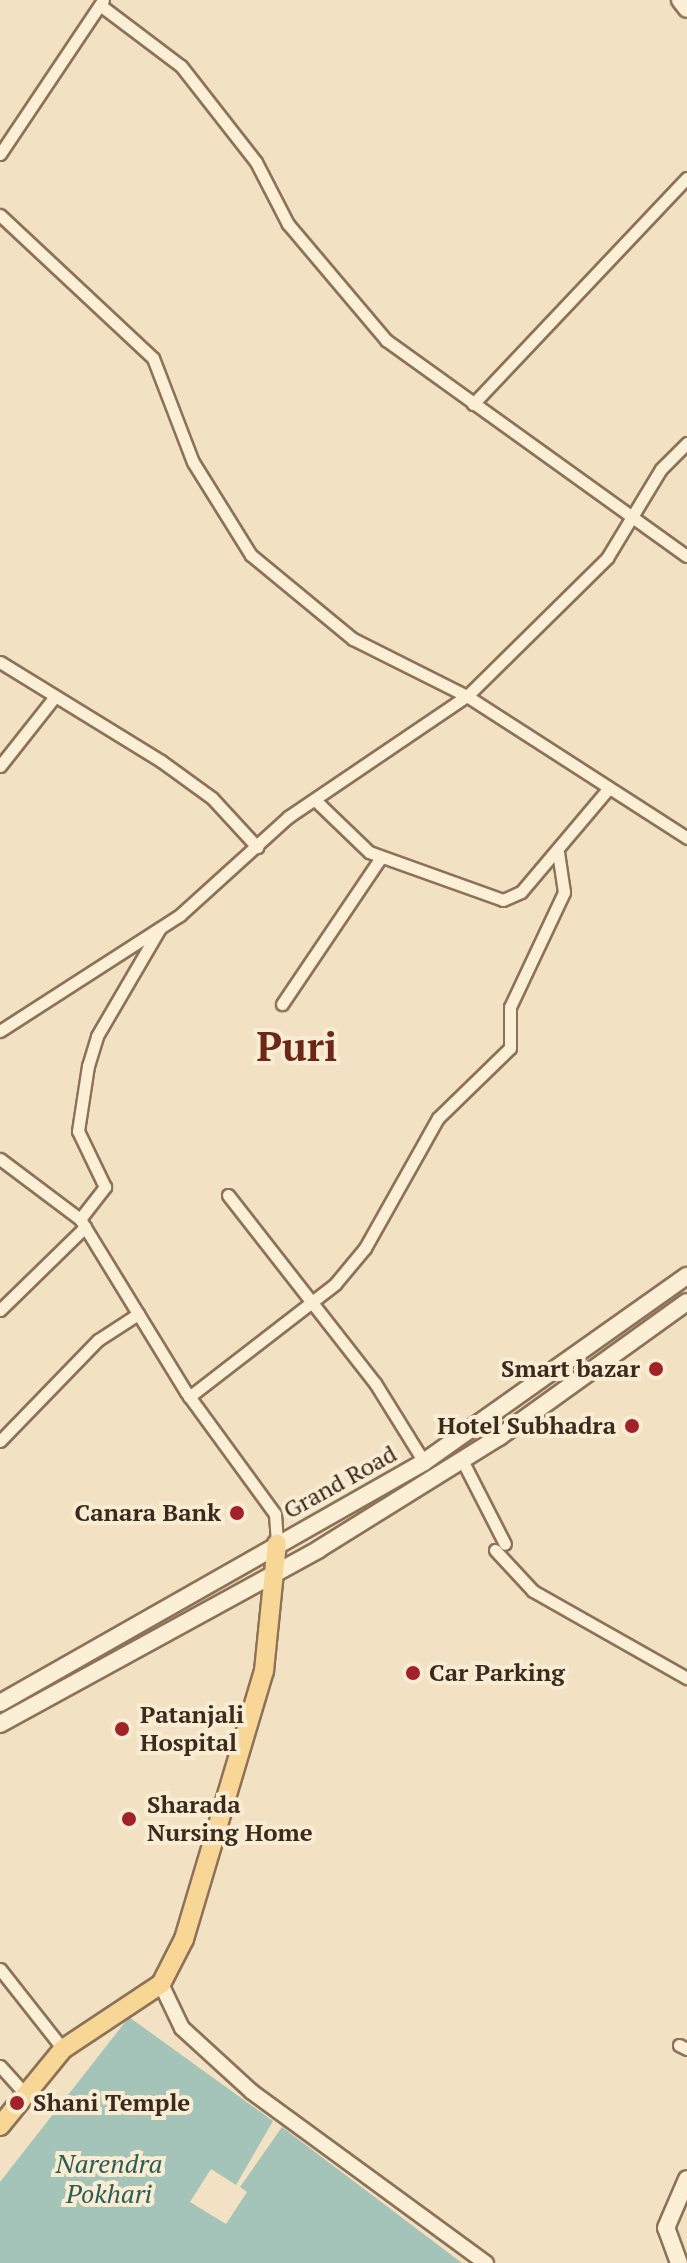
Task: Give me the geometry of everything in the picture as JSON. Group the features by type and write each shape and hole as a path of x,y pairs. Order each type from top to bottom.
{"main road":[{"path":"680,0 687,9"},
{"name":"Grand Road","path":"0,1703 424,1462 687,1276"},
{"name":"Grand Road","path":"0,1724 273,1573 462,1460 687,1302"},
{"path":"0,2126 63,2049 161,1984 203,1888 238,1776 264,1671 277,1544"},
{"path":"679,2263 666,2228 687,2179"}],"street":[{"path":"0,154 101,2 181,66 256,162 288,224 386,340 627,518 687,556"},
{"path":"473,404 687,178"},
{"path":"0,215 153,358 193,462 251,555 353,639 467,696 687,838"},
{"path":"0,1031 160,928 315,800 467,696 607,558 627,518 687,443"},
{"path":"0,662 53,699 67,699 161,761 212,798 257,847"},
{"path":"0,766 53,699"},
{"path":"315,800 381,857 503,900 521,892 558,852 609,788"},
{"path":"189,1397 311,1306 365,1248 451,1101 510,1048 510,1007 564,892 558,852"},
{"path":"282,1004 381,857"},
{"path":"0,1310 82,1223 105,1187 78,1131 88,1066 97,1036 160,928"},
{"path":"0,1159 82,1223 189,1397 275,1514 277,1544"},
{"path":"228,1195 311,1306 375,1383 424,1462"},
{"path":"0,1441 98,1340 138,1314"},
{"path":"462,1460 500,1547 533,1591 687,1678"},
{"path":"0,1969 63,2049"},
{"path":"161,1984 182,2028 252,2092 486,2263"},
{"path":"0,2066 26,2095"}],"water":[{"name":"Narendra Pokhari","path":"129,2017 273,2121 236,2185 211,2169 190,2202 226,2224 247,2192 240,2187 282,2127 462,2263 0,2263 0,2182"}],"place":[{"name":"Smart bazar","path":"656,1369"},
{"name":"Hotel Subhadra","path":"632,1426"},
{"name":"Canara Bank","path":"237,1513"},
{"name":"Car Parking","path":"413,1673"},
{"name":"Patanjali Hospital","path":"122,1729"},
{"name":"Sharada Nursing Home","path":"129,1819"},
{"name":"Shani Temple","path":"17,2103"}],"district":[{"name":"Puri","path":"297,1046"}]}
